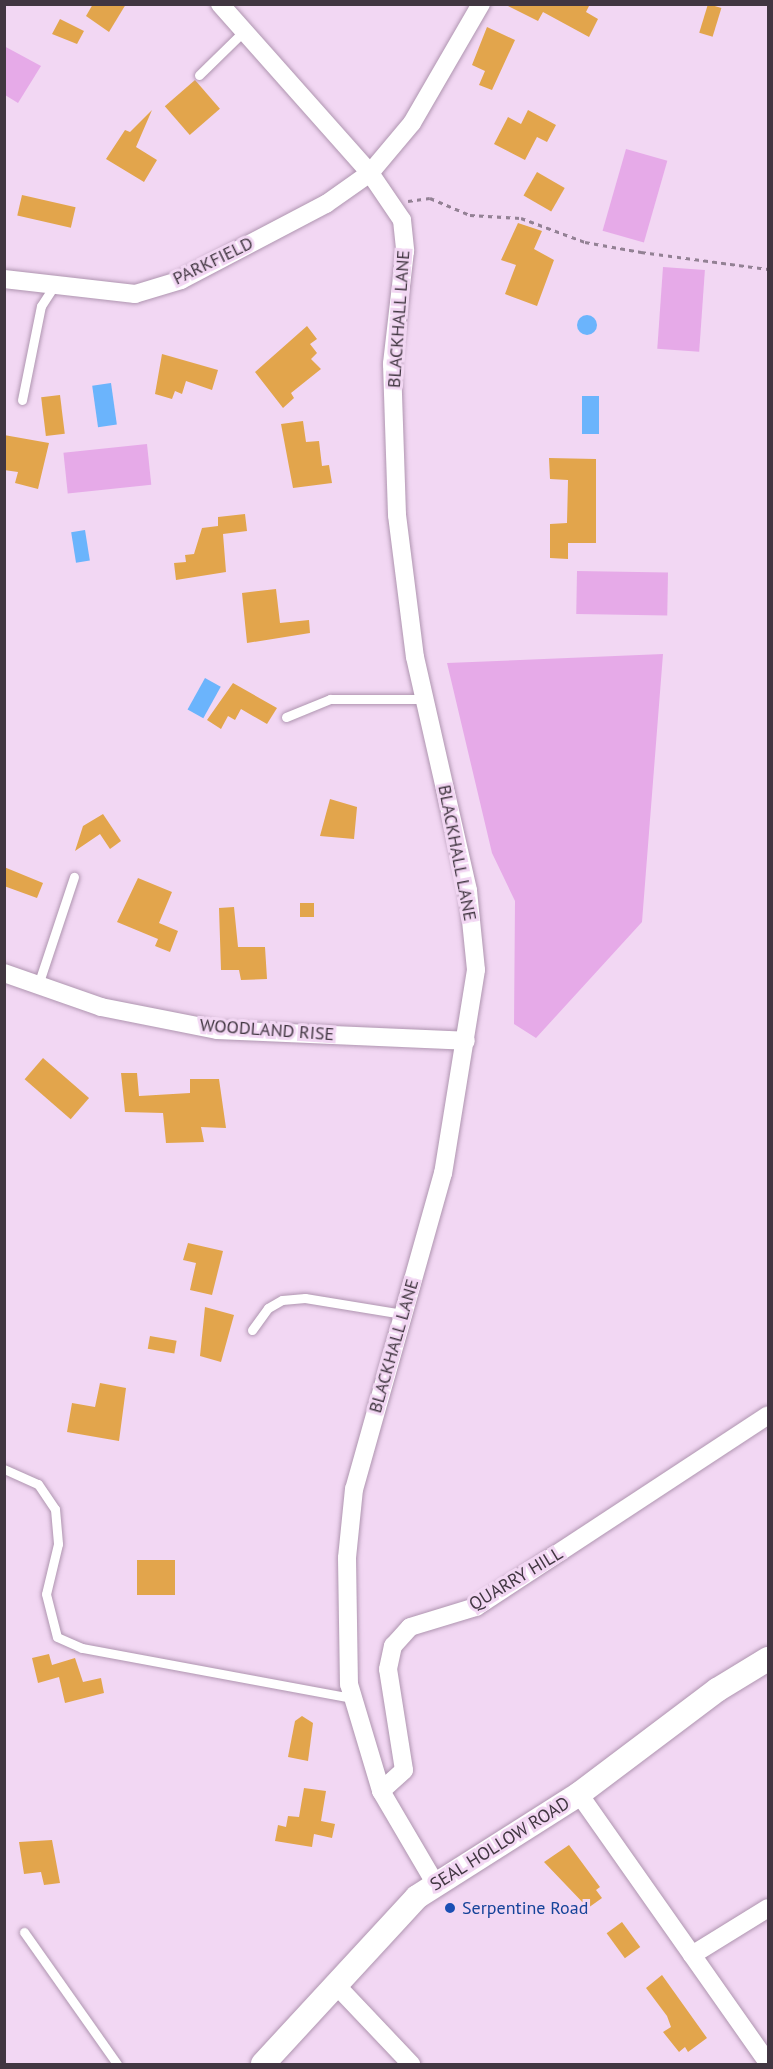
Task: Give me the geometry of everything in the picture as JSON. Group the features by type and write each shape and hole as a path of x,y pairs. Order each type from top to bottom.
{"main road":[{"name":"SEAL HOLLOW ROAD","path":"265,2064 435,1883 579,1794 717,1690 768,1659"}],"street":[{"name":"BLACKHALL LANE","path":"220,4 394,202 405,251 392,364 397,515 424,699 468,891 476,970 443,1173 354,1490 347,1558 353,1698 381,1791 435,1883"},
{"name":"PARKFIELD","path":"4,279 135,294 181,280 326,204 370,173 412,123 482,4"},
{"name":"WOODLAND RISE","path":"4,973 101,1007 217,1030 466,1041"},
{"name":"QUARRY HILL","path":"381,1791 404,1770 388,1669 393,1646 410,1627 476,1607 768,1415"},
{"path":"579,1794 768,2063"},
{"path":"692,1955 768,1908"},
{"path":"337,1986 411,2064"}],"lane":[{"path":"199,75 244,31"},
{"path":"22,400 41,306 54,286"},
{"path":"286,717 330,699 424,699"},
{"path":"38,985 74,877"},
{"path":"252,1330 268,1308 282,1300 305,1298 403,1314"},
{"path":"4,1469 38,1484 56,1509 58,1544 46,1594 50,1624 57,1637 82,1648 353,1698"},
{"path":"24,1932 117,2064"}],"path":[{"path":"394,202 430,198 470,215 520,218 585,242 768,269"}],"shaded area":[{"path":"4,46 41,66 18,103 5,95"},
{"path":"626,149 667,161 644,243 603,231"},
{"path":"663,267 705,270 699,352 657,349"},
{"path":"147,444 151,485 68,494 63,453"},
{"path":"577,571 668,573 667,616 576,614"},
{"path":"663,654 642,922 536,1038 514,1024 515,901 492,853 447,663"}],"water":[{"path":"587,315 594,318 597,325 594,332 587,335 580,332 577,325 580,318"},
{"path":"111,383 117,425 98,427 92,386"},
{"path":"582,396 599,396 599,434 582,434"},
{"path":"85,530 90,561 76,563 71,532"},
{"path":"205,678 221,687 203,718 188,709"}],"building":[{"path":"93,4 126,4 109,32 86,16"},
{"path":"504,4 590,4 586,12 598,19 589,37 543,12 538,21"},
{"path":"708,4 721,8 713,37 699,33"},
{"path":"60,19 84,31 77,44 52,34"},
{"path":"487,27 515,40 492,90 479,85 485,71 472,65"},
{"path":"195,80 220,109 190,135 165,106"},
{"path":"152,110 136,147 157,160 144,182 106,159 125,130 130,132"},
{"path":"528,110 556,125 547,142 537,137 525,160 494,144 508,117 521,124"},
{"path":"537,172 565,188 551,211 524,195"},
{"path":"22,195 76,207 71,228 17,215"},
{"path":"518,223 542,231 534,249 554,260 537,306 505,294 516,265 501,260"},
{"path":"307,326 317,339 310,344 317,353 311,359 321,369 291,393 294,398 283,408 255,372"},
{"path":"162,354 218,370 212,390 186,381 182,394 175,391 172,399 155,394"},
{"path":"60,395 65,434 46,436 41,397"},
{"path":"303,421 306,442 319,441 322,466 329,465 332,483 293,488 281,424"},
{"path":"4,435 49,443 38,489 15,483 18,472 4,470"},
{"path":"549,458 596,459 596,543 568,543 568,559 550,558 550,524 567,523 568,480 550,479"},
{"path":"245,514 247,531 223,534 226,572 176,580 174,563 186,562 185,555 194,554 202,528 218,526 218,517"},
{"path":"276,589 280,623 309,620 310,633 247,643 242,593"},
{"path":"233,683 277,708 267,724 241,709 235,720 228,716 221,729 207,720"},
{"path":"330,799 357,807 354,839 320,836"},
{"path":"103,814 121,841 110,849 100,834 75,851 83,826"},
{"path":"4,867 43,883 37,898 4,886"},
{"path":"138,878 172,892 159,923 178,931 170,952 155,946 158,939 117,922"},
{"path":"300,903 314,903 314,917 300,917"},
{"path":"234,907 238,947 265,947 267,979 241,980 239,970 221,970 219,908"},
{"path":"43,1058 89,1098 71,1119 25,1079"},
{"path":"121,1073 137,1073 139,1096 190,1093 190,1079 219,1079 226,1128 201,1127 204,1142 166,1143 163,1113 125,1112"},
{"path":"188,1243 223,1251 212,1295 190,1290 196,1263 183,1260"},
{"path":"205,1307 234,1315 221,1362 200,1356"},
{"path":"150,1336 177,1341 174,1353 148,1349"},
{"path":"100,1383 126,1388 119,1441 67,1432 72,1403 95,1407"},
{"path":"137,1560 175,1560 175,1595 137,1595"},
{"path":"49,1654 52,1665 75,1658 83,1682 101,1678 104,1693 65,1703 59,1677 38,1683 32,1658"},
{"path":"302,1716 313,1723 308,1761 288,1757 295,1721"},
{"path":"304,1788 326,1791 321,1821 335,1824 332,1838 314,1834 312,1847 275,1841 278,1825 286,1827 288,1816 299,1817"},
{"path":"52,1840 60,1883 44,1885 41,1872 24,1874 19,1842"},
{"path":"569,1845 600,1887 596,1890 602,1898 588,1908 544,1862"},
{"path":"622,1922 640,1947 625,1958 607,1933"},
{"path":"662,1975 707,2038 688,2052 685,2047 679,2052 663,2032 671,2027 667,2016 646,1988"}],"place":[{"name":"Serpentine Road","path":"450,1908"}]}
